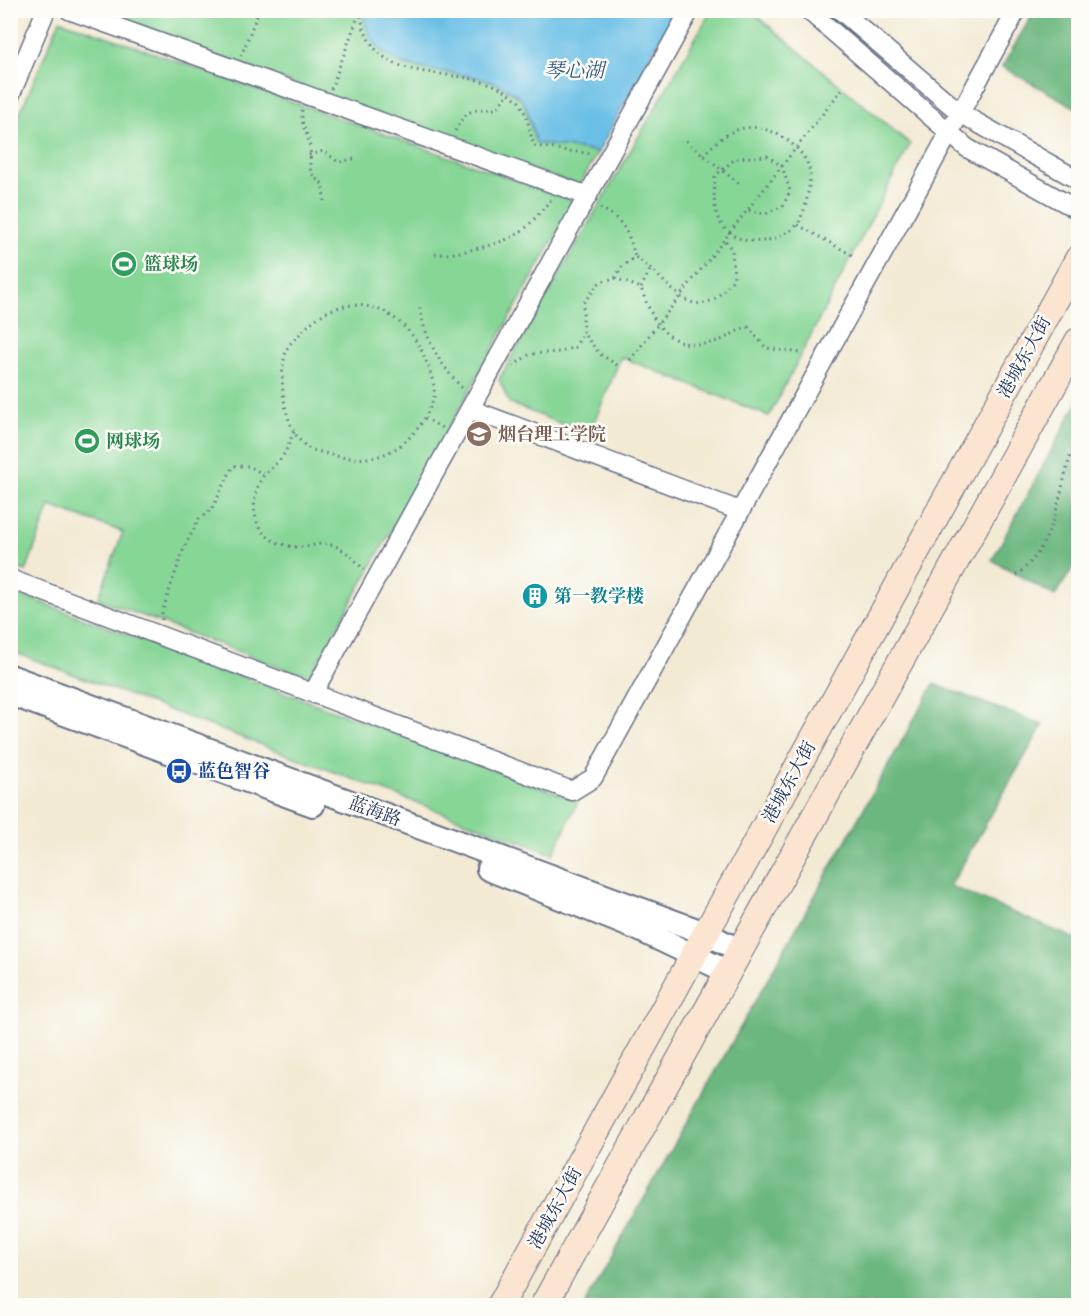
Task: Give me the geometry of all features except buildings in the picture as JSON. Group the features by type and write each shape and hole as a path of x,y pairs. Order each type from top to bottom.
{"main road":[{"name":"港城东大街","path":"500,1305 1078,259"},
{"name":"港城东大街","path":"543,1305 1078,341"}],"street":[{"path":"10,96 46,10"},
{"path":"69,10 447,146 593,202"},
{"path":"313,693 469,401 593,202 690,10"},
{"path":"808,10 967,148 1078,210"},
{"path":"840,10 960,113 1078,180"},
{"path":"10,579 572,791 593,778 1017,10"},
{"path":"469,401 740,511"},
{"name":"蓝海路","path":"10,676 705,933 733,961"},
{"name":"蓝海路","path":"10,694 477,864 640,930 694,957 733,961"}],"path":[{"path":"235,70 259,10"},
{"path":"360,11 370,45 400,68 494,85 520,103 534,146 596,155"},
{"path":"325,102 360,11"},
{"path":"630,360 843,88"},
{"path":"447,146 462,117 478,108 496,109 508,94"},
{"path":"302,105 301,125 310,147 308,162 315,179 323,184 324,201"},
{"path":"703,155 720,138 745,128 773,132 796,147 810,172 806,203 798,225 779,239 756,242 735,236 722,224 713,200 715,176 736,158 767,156 782,166 790,191 783,206 765,214 747,210"},
{"path":"686,141 742,186"},
{"path":"309,155 324,151 338,162 354,159"},
{"path":"435,255 447,255 481,247 520,233 556,194"},
{"path":"593,202 612,214 629,233 635,257 651,268 678,298 701,303 715,298 726,289 734,278 735,264 732,250 724,239"},
{"path":"798,225 852,255"},
{"path":"615,278 622,267 635,257"},
{"path":"641,288 651,268"},
{"path":"505,368 518,365 530,354 561,352 575,347 583,333 583,303 600,282 615,278 641,288 657,326 672,339 694,344 720,340 735,330 748,327 766,348 802,353"},
{"path":"352,304 377,308 402,325 419,342 429,370 434,395 425,418 413,438 393,451 370,460 337,456 307,448 294,431 281,382 287,348 309,323 327,310 352,304"},
{"path":"420,308 423,326 431,346 469,401"},
{"path":"583,333 600,354 617,365"},
{"path":"425,418 447,431"},
{"path":"294,431 282,457 263,474 257,488 253,513 265,535 282,545 304,547 328,544 347,552 367,573"},
{"path":"1016,575 1028,567 1048,539 1071,454 1078,445"},
{"path":"162,623 162,612 184,548 199,519 212,509 233,466 249,465 263,474"}],"green space":[{"path":"1035,10 1078,11 1078,109 1002,67"},
{"path":"91,11 363,11 364,17 402,65 495,81 523,101 536,143 598,152 579,186"},
{"path":"711,11 751,11 910,144 769,416 621,357 589,435 509,403 499,379"},
{"path":"60,20 575,201 309,678 98,599 123,532 50,506 26,571 11,566 11,134"},
{"path":"1078,401 1078,560 1055,596 992,560"},
{"path":"10,591 578,801 553,854 11,651"},
{"path":"934,684 1043,725 950,886 1078,940 1078,1305 584,1305"}],"water":[{"name":"琴心湖","path":"363,10 675,11 598,152 536,143 525,104 502,86 479,78 406,64 386,54 371,38"}],"place":[{"name":"篮球场","path":"124,264"},
{"name":"烟台理工学院","path":"479,434"},
{"name":"网球场","path":"87,441"},
{"name":"第一教学楼","path":"535,596"},
{"name":"蓝色智谷","path":"179,771"}]}
